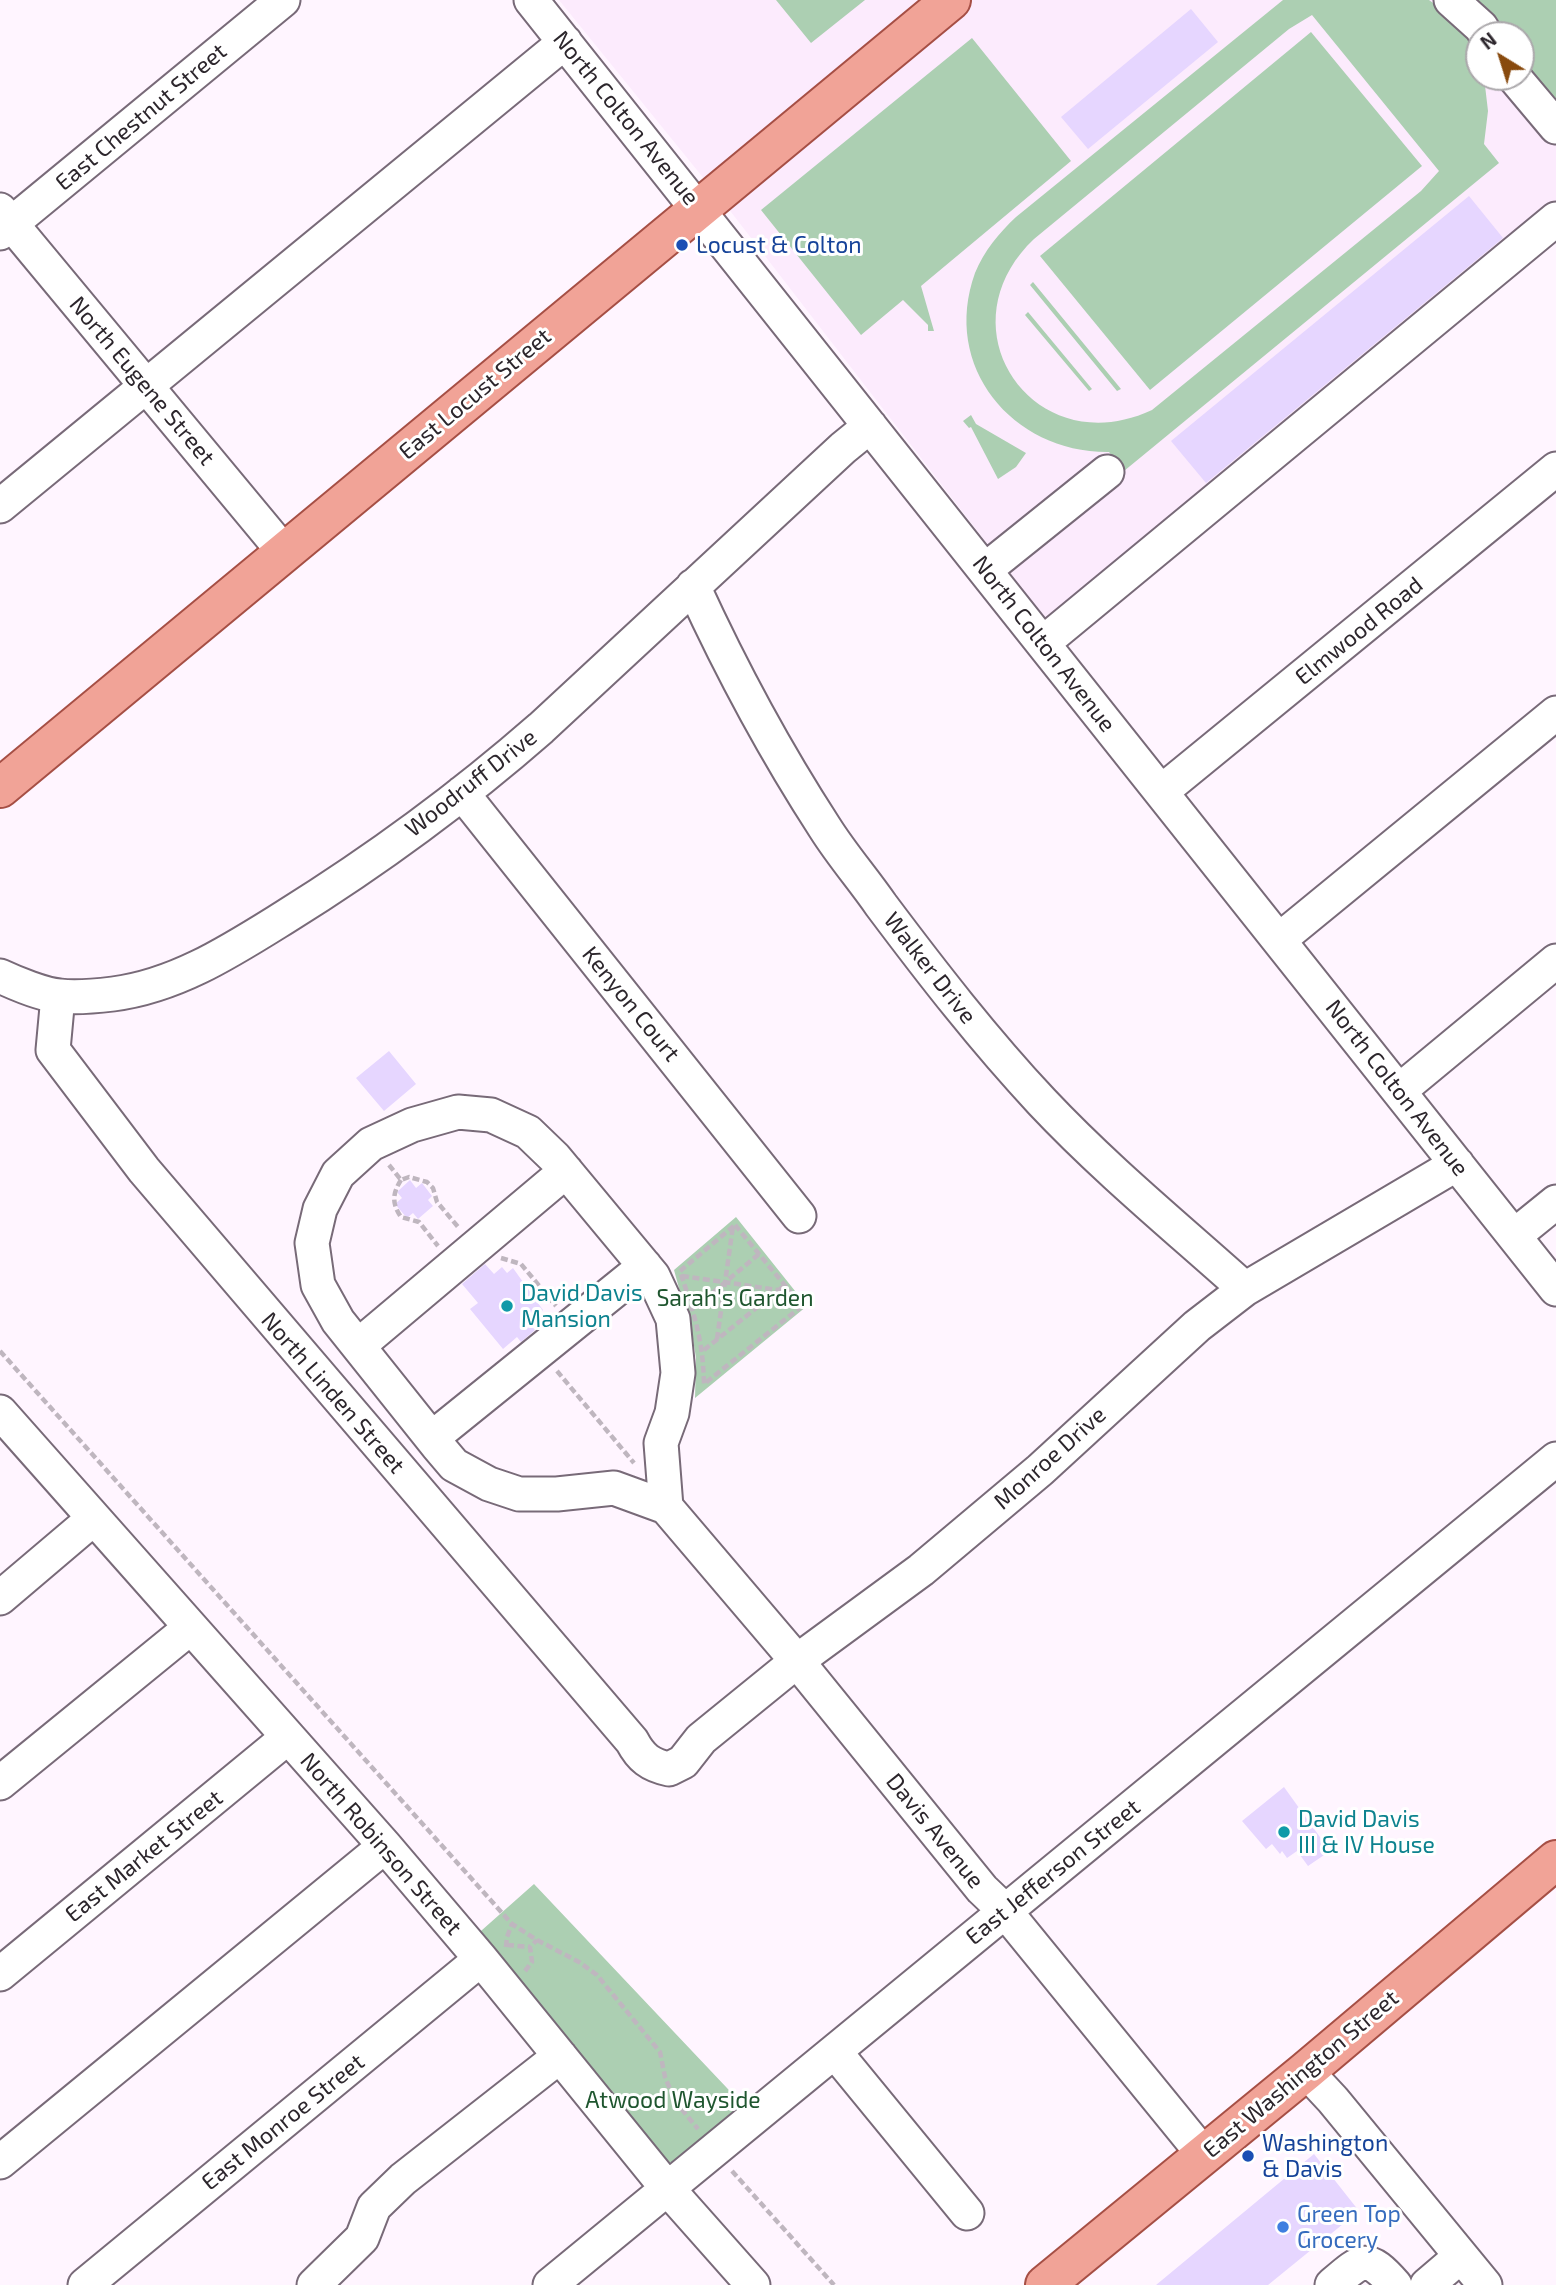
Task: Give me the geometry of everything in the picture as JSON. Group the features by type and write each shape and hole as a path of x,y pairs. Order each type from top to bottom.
{"main road":[{"name":"East Locust Street","path":"0,788 951,0"},
{"name":"East Washington Street","path":"1045,2285 1306,2071 1556,1860"}],"street":[{"name":"East Chestnut Street","path":"4,223 283,0"},
{"name":"North Colton Avenue","path":"531,0 1556,1289"},
{"path":"1451,0 1474,21"},
{"path":"0,506 565,42"},
{"path":"1526,91 1556,127"},
{"path":"1043,643 1556,219"},
{"name":"North Eugene Street","path":"4,223 146,386 284,552"},
{"name":"Woodruff Drive","path":"0,976 58,996 114,994 156,984 195,970 239,946 327,890 463,793 541,728 870,426"},
{"name":"Elmwood Road","path":"1161,792 1556,469"},
{"path":"985,570 1107,471"},
{"name":"Walker Drive","path":"693,586 719,642 772,740 825,829 918,954 986,1039 1044,1104 1245,1289"},
{"path":"1279,940 1556,713"},
{"name":"Kenyon Court","path":"463,793 799,1216"},
{"path":"1399,1091 1556,961"},
{"name":"North Linden Street","path":"58,996 53,1050 144,1170 632,1741 637,1752 645,1761 658,1766"},
{"path":"458,1112 491,1115 528,1132 566,1171 653,1276 673,1319 678,1373 638,1470 557,1494 519,1494 489,1484 454,1465 338,1321 318,1285 312,1243 320,1209 338,1174 372,1144 412,1125 458,1112"},
{"name":"Monroe Drive","path":"658,1766 669,1769 682,1762 701,1739 797,1661 921,1570 1040,1470 1197,1326 1245,1289 1457,1164"},
{"path":"358,1346 566,1171"},
{"path":"1514,1236 1556,1202"},
{"path":"432,1438 645,1266"},
{"name":"North Robinson Street","path":"0,1412 385,1846 494,1952 560,2056 667,2188 753,2285"},
{"name":"East Jefferson Street","path":"550,2285 1556,1459"},
{"path":"638,1470 666,1507"},
{"path":"638,1470 666,1507"},
{"name":"Davis Avenue","path":"666,1507 797,1661 982,1889 1005,1911 1204,2155"},
{"path":"0,1598 93,1520"},
{"path":"0,1783 190,1628"},
{"name":"East Market Street","path":"0,1974 288,1737"},
{"path":"0,2162 385,1846"},
{"name":"East Monroe Street","path":"85,2285 494,1952"},
{"path":"835,2052 967,2213"},
{"path":"314,2285 362,2238 374,2207 403,2179 560,2056"},
{"path":"1306,2071 1333,2100 1485,2285"},
{"path":"1427,2285 1461,2256"},
{"path":"1332,2285 1360,2264 1371,2263 1379,2267 1395,2285"}],"path":[{"path":"401,1180 394,1190 394,1207 401,1217 419,1222 454,1265"},
{"path":"735,1225 802,1306 704,1384 703,1350 693,1308 680,1271 733,1226 735,1225"},
{"path":"717,1339 733,1226"},
{"path":"693,1308 759,1254"},
{"path":"681,1276 779,1290"},
{"path":"703,1350 785,1285"},
{"path":"0,1351 512,1924 597,1975 660,2052 665,2077 675,2101 834,2285"},
{"path":"540,1351 638,1470"},
{"path":"494,1952 530,1947"}],"shaded area":[{"path":"559,0 1556,0 1556,210 1050,625 731,212"}],"green space":[{"path":"776,0 865,0 811,43"},
{"path":"1283,0 1429,0 1448,15 1465,35 1465,91 1486,91 1488,111 1484,144 1499,163 1124,471 1109,452 1074,448 1043,438 1015,421 993,398 977,371 968,341 967,308 975,273 992,243 1004,229","holes":["1312,15 1439,171 1421,191 1152,410 1109,422 1071,419 1038,404 1014,378 999,347 996,311 1007,274 1034,239 1289,29"]},
{"path":"1463,0 1556,0 1556,112 1535,86 1535,21 1480,21"},
{"path":"1311,32 1422,166 1150,390 1040,256"},
{"path":"972,38 1071,161 921,286 934,331 928,331 928,325 903,300 861,335 761,210"},
{"path":"1033,282 1121,389 1117,391 1030,285"},
{"path":"1028,312 1092,389 1089,391 1025,315"},
{"path":"971,415 976,424 1026,453 1016,467 998,479 971,427 963,421"},
{"name":"Sarah's Garden","path":"736,1217 807,1306 695,1398 696,1358 693,1339 674,1270"},
{"name":"Atwood Wayside","path":"534,1884 744,2106 675,2162 667,2162 473,1938"}],"building":[{"path":"1191,9 1218,42 1088,149 1061,117"},
{"path":"1469,196 1503,238 1206,483 1171,441"},
{"path":"389,1051 416,1084 384,1111 356,1078"},
{"path":"410,1180 416,1188 422,1183 432,1196 428,1200 433,1206 418,1219 413,1213 407,1218 395,1204 402,1198 397,1192"},
{"name":"David Davis Mansion","path":"485,1264 494,1274 502,1267 507,1273 513,1268 543,1310 528,1322 535,1330 521,1342 517,1337 503,1349 470,1309 478,1303 462,1284"},
{"name":"David Davis III & IV House","path":"1284,1787 1330,1851 1308,1866 1297,1851 1287,1858 1272,1844 1266,1849 1242,1821"},
{"name":"Green Top Grocery","path":"1314,2154 1359,2211 1268,2285 1156,2285"}],"place":[{"name":"Locust & Colton","path":"682,245"},
{"name":"David Davis Mansion","path":"507,1306"},
{"name":"David Davis III & IV House","path":"1284,1832"},
{"name":"Washington & Davis","path":"1248,2156"},
{"name":"Green Top Grocery","path":"1283,2227"}]}
